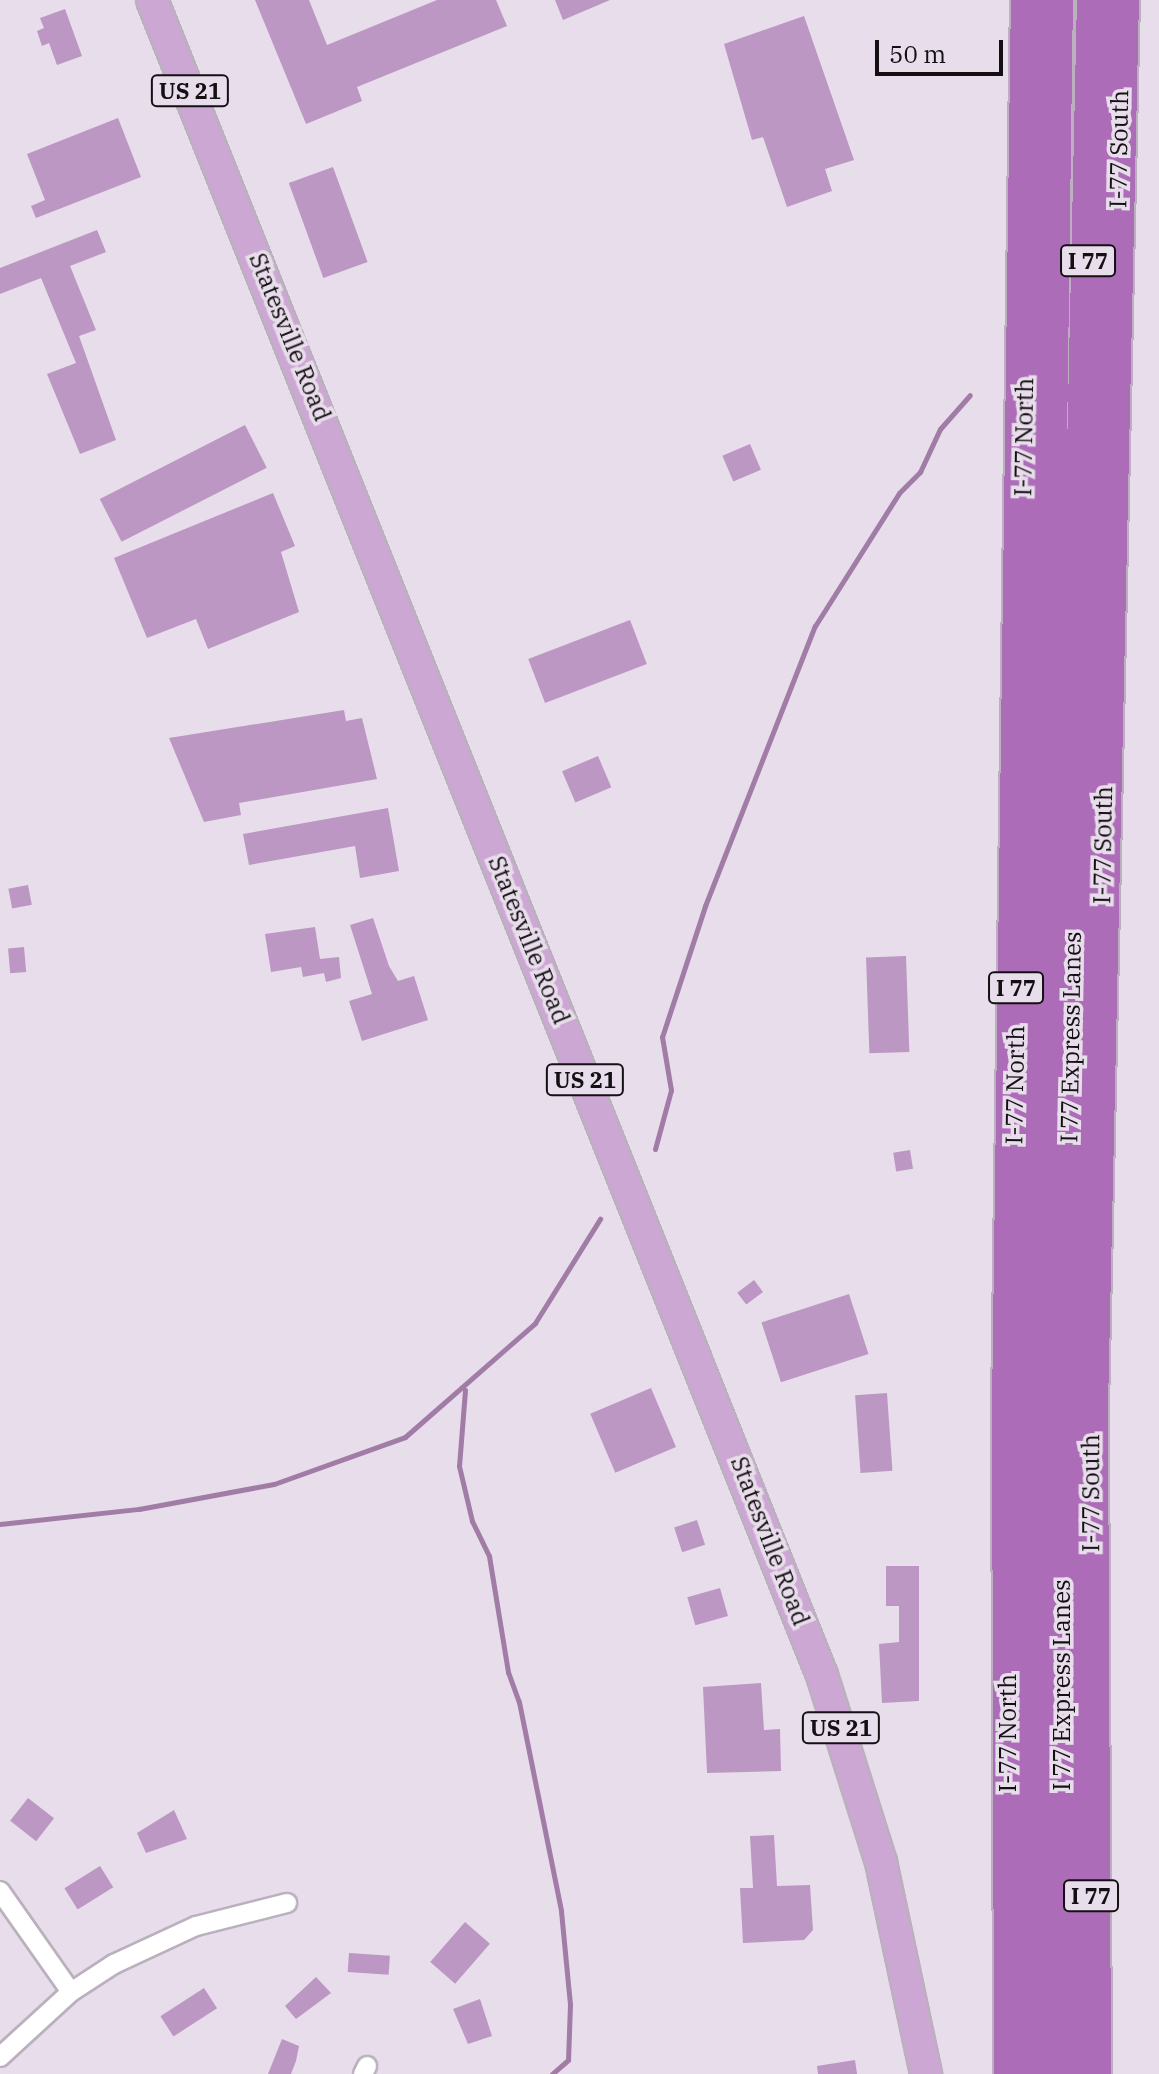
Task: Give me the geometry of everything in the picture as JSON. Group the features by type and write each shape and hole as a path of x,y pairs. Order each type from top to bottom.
{"highway":[{"name":"I-77 North","path":"1011,2074 1008,1422 1028,0"},
{"name":"I 77 Express Lanes","path":"1039,2074 1036,1770 1056,0"},
{"name":"I 77 Express Lanes","path":"1066,2074 1062,1547 1094,0"},
{"name":"I-77 South","path":"1094,2074 1090,1563 1095,1183 1122,0"},
{"path":"1072,960 1095,1183"},
{"path":"1010,1977 1036,1770"}],"main road":[{"name":"Statesville Road","path":"152,0 822,1675 881,1862 926,2074"}],"street":[{"path":"0,1891 71,1992"},
{"path":"0,2057 71,1992 157,1941 287,1903"}],"building":[{"path":"255,0 309,0 327,45 437,0 496,0 507,26 357,87 362,101 306,124"},
{"path":"555,0 610,0 563,20"},
{"path":"65,9 82,56 57,65 49,43 42,46 37,31 44,28 40,18"},
{"path":"804,16 854,160 825,169 832,191 787,207 763,137 752,140 724,44"},
{"path":"118,118 141,177 36,218 31,206 45,200 27,154"},
{"path":"333,167 368,262 323,278 289,183"},
{"path":"97,230 106,252 70,266 96,330 79,336 116,440 80,454 47,374 76,363 41,278 0,294 0,268"},
{"path":"245,425 267,468 122,542 100,499"},
{"path":"750,444 761,470 733,481 722,456"},
{"path":"273,493 295,546 281,552 299,612 208,649 196,619 147,638 114,558"},
{"path":"630,620 647,664 545,703 528,659"},
{"path":"344,710 346,721 362,718 377,779 239,803 241,815 204,822 169,738"},
{"path":"598,756 611,787 575,803 562,771"},
{"path":"388,808 399,871 360,878 355,846 249,865 243,834"},
{"path":"28,885 32,905 12,908 8,889"},
{"path":"373,918 389,966 398,981 414,976 428,1020 362,1041 349,1001 372,994 350,925"},
{"path":"315,927 320,959 339,957 341,978 326,982 324,973 303,977 301,967 271,972 265,934"},
{"path":"24,947 26,972 10,973 8,948"},
{"path":"906,956 909,1052 869,1053 866,957"},
{"path":"910,1150 913,1169 896,1171 893,1153"},
{"path":"754,1280 763,1292 746,1305 737,1293"},
{"path":"849,1294 868,1354 781,1382 762,1322"},
{"path":"651,1388 676,1447 615,1473 590,1414"},
{"path":"887,1393 892,1471 861,1473 855,1395"},
{"path":"697,1520 705,1545 682,1552 674,1527"},
{"path":"886,1566 919,1566 919,1701 882,1703 879,1644 899,1642 899,1606 886,1606"},
{"path":"720,1588 728,1616 695,1625 687,1597"},
{"path":"761,1683 764,1730 780,1729 781,1771 707,1773 703,1687"},
{"path":"28,1798 54,1818 36,1841 10,1821"},
{"path":"174,1810 187,1839 146,1853 137,1833"},
{"path":"774,1835 777,1886 810,1885 813,1930 804,1940 743,1943 740,1888 753,1888 750,1836"},
{"path":"100,1866 113,1887 78,1909 64,1888"},
{"path":"465,1922 490,1944 455,1984 430,1962"},
{"path":"349,1953 390,1956 389,1975 348,1972"},
{"path":"316,1977 331,1993 296,2019 285,2006"},
{"path":"204,1988 217,2008 173,2036 160,2016"},
{"path":"480,1999 492,2036 468,2044 453,2009"},
{"path":"282,2039 299,2046 291,2074 268,2074"},
{"path":"855,2060 857,2074 818,2074 817,2066"}],"waterway":[{"path":"655,1149 671,1090 662,1037 705,906 815,626 899,493 920,472 940,429 970,395"},
{"path":"0,1524 139,1509 274,1484 405,1437 535,1323 600,1219"},
{"path":"465,1390 459,1466 472,1521 489,1556 508,1672 519,1702 561,1911 570,2004 568,2060 552,2074"}]}
